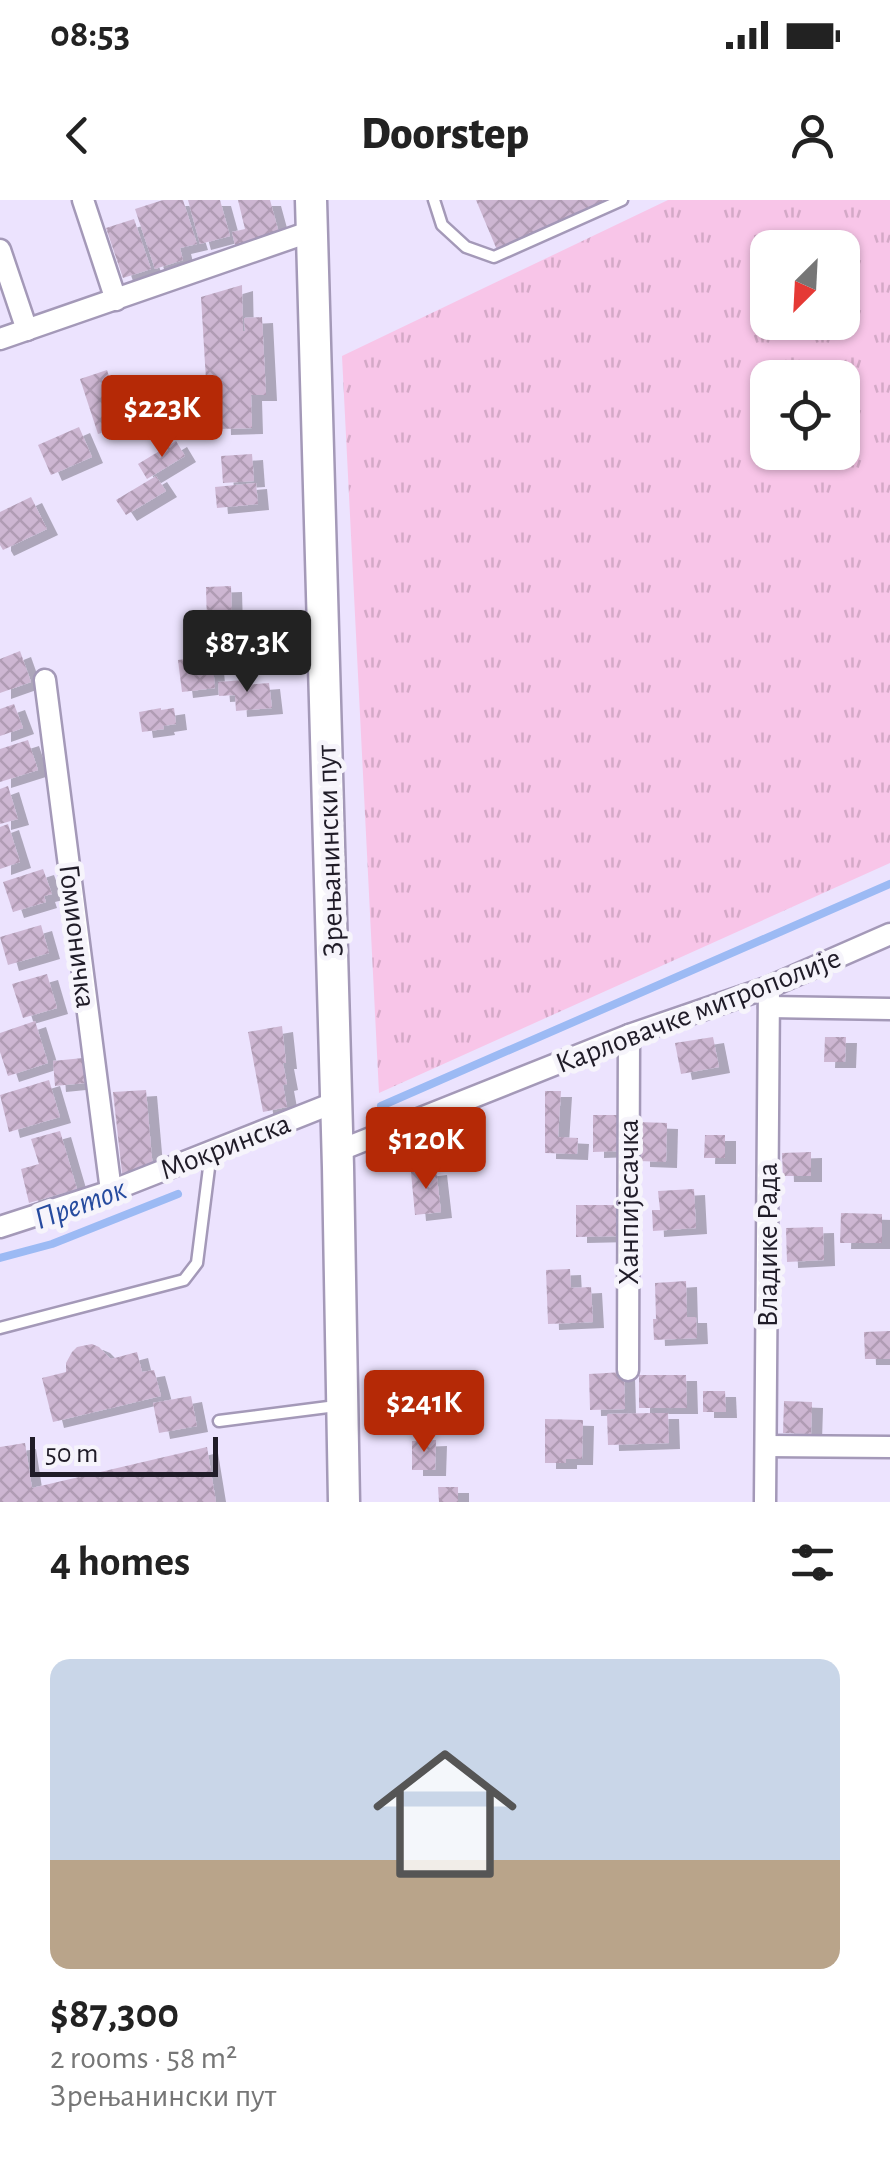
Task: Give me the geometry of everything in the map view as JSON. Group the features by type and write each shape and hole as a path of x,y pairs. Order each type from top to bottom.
{"main road":[{"name":"Зрењанински пут","path":"311,200 344,1502"}],"street":[{"path":"83,200 116,300"},
{"path":"0,338 312,231"},
{"path":"0,250 27,330"},
{"name":"Гомионичка","path":"46,680 112,1191"},
{"name":"Карловачке митрополије","path":"338,1151 629,1035 769,997 890,934"},
{"path":"769,997 890,1009"},
{"name":"Владике Рада","path":"765,1502 769,997"},
{"name":"Ханпијесачка","path":"628,1370 629,1035"},
{"name":"Мокринска","path":"0,1227 112,1191 336,1102"},
{"path":"766,1446 890,1447"}],"lane":[{"path":"434,200 442,225 466,247 494,257 622,200"},
{"path":"0,1328 184,1280 197,1263 212,1151"},
{"path":"219,1421 342,1405"}],"green space":[{"path":"668,200 890,200 890,863 379,1093 342,356"}],"building":[{"path":"163,200 183,200 197,244 180,248 183,260 155,269 135,209"},
{"path":"188,200 220,200 230,236 200,244"},
{"path":"238,200 270,200 279,233 235,245 232,232 245,229"},
{"path":"476,200 609,200 497,250"},
{"path":"134,219 151,269 123,278 106,228"},
{"path":"242,285 243,331 244,318 262,317 266,395 251,395 252,428 220,429 219,396 207,397 201,297"},
{"path":"107,370 125,426 98,434 80,379"},
{"path":"79,427 92,457 51,475 38,445"},
{"path":"176,441 185,456 147,479 138,464"},
{"path":"252,454 254,481 223,483 221,456"},
{"path":"156,476 166,491 126,515 116,500"},
{"path":"256,483 258,504 217,508 215,487"},
{"path":"31,497 47,529 3,550 0,512"},
{"path":"231,586 232,622 207,623 206,587"},
{"path":"20,651 31,682 0,693 0,659"},
{"path":"212,656 215,688 182,692 178,660"},
{"path":"244,680 244,685 269,683 272,708 236,711 235,695 219,696 218,682"},
{"path":"14,704 23,728 0,736 0,709"},
{"path":"174,708 176,724 142,732 139,712"},
{"path":"28,740 38,770 0,782 0,749"},
{"path":"8,786 18,819 0,824 0,789"},
{"path":"8,824 20,862 0,869 0,827"},
{"path":"43,869 52,894 44,896 46,902 13,912 3,882"},
{"path":"41,925 49,953 8,965 0,937"},
{"path":"47,974 57,1008 23,1018 12,984"},
{"path":"35,1021 48,1063 8,1076 0,1052 0,1033"},
{"path":"282,1026 287,1107 263,1112 248,1032"},
{"path":"713,1037 719,1067 681,1074 675,1043"},
{"path":"825,1037 846,1037 845,1062 824,1062"},
{"path":"83,1058 85,1083 55,1086 53,1061"},
{"path":"49,1080 60,1117 9,1132 0,1095"},
{"path":"146,1090 153,1170 122,1173 113,1092"},
{"path":"545,1091 561,1091 558,1137 578,1138 577,1154 545,1153"},
{"path":"593,1115 622,1115 623,1151 593,1152"},
{"path":"639,1122 667,1123 666,1162 639,1161"},
{"path":"60,1131 77,1189 29,1203 21,1169 39,1164 31,1139"},
{"path":"705,1135 725,1135 725,1158 704,1158"},
{"path":"811,1152 811,1176 783,1176 782,1153"},
{"path":"436,1169 441,1212 415,1215 411,1172"},
{"path":"694,1189 696,1228 653,1231 652,1210 660,1210 658,1191"},
{"path":"576,1205 620,1205 620,1236 576,1237"},
{"path":"841,1213 882,1214 882,1243 840,1243"},
{"path":"823,1227 824,1260 787,1262 786,1228"},
{"path":"570,1269 571,1288 591,1287 593,1322 548,1324 546,1270"},
{"path":"686,1281 687,1317 696,1317 697,1338 654,1340 655,1283"},
{"path":"890,1331 890,1359 865,1359 864,1332"},
{"path":"92,1344 111,1359 137,1352 142,1372 154,1370 161,1396 53,1422 42,1378 66,1372 72,1352"},
{"path":"624,1372 625,1409 590,1410 589,1374"},
{"path":"639,1375 686,1375 687,1408 639,1408"},
{"path":"703,1391 725,1391 726,1412 703,1412"},
{"path":"191,1396 197,1426 159,1433 153,1403"},
{"path":"784,1401 812,1402 811,1434 783,1433"},
{"path":"668,1413 669,1443 608,1445 607,1414"},
{"path":"545,1419 583,1420 582,1459 545,1463"},
{"path":"436,1440 435,1470 412,1470 412,1441"},
{"path":"25,1443 32,1488 207,1447 216,1502 0,1502 0,1447"},
{"path":"438,1487 458,1487 458,1502 439,1502"}],"waterway":[{"path":"381,1106 890,884"},
{"name":"Преток","path":"0,1258 52,1244 178,1194"}]}
